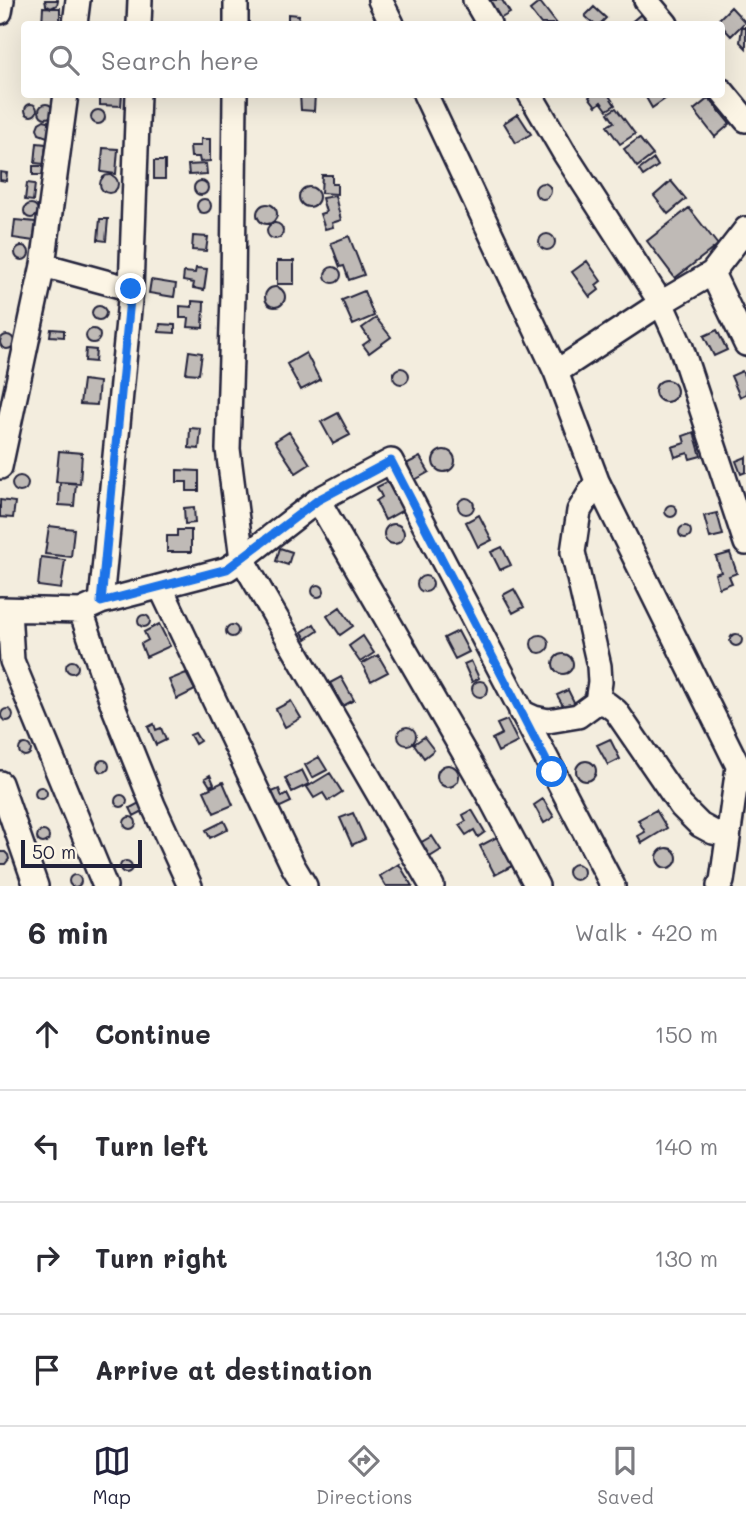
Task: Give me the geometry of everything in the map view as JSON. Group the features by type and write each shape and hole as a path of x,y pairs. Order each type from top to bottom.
{"street":[{"path":"0,12 2,0"},
{"path":"75,21 78,0"},
{"path":"139,21 140,0"},
{"path":"236,0 236,21"},
{"path":"380,0 390,21"},
{"path":"474,0 487,21"},
{"path":"646,0 664,21"},
{"path":"725,95 746,120"},
{"path":"0,467 43,265 65,98"},
{"path":"138,98 131,289 91,607 114,708 153,805 190,886"},
{"path":"235,98 228,449 242,559 432,886"},
{"path":"427,98 556,372 597,481 742,775 719,886"},
{"path":"532,98 565,154 661,303 681,347 746,542"},
{"path":"556,372 712,273 744,237"},
{"path":"43,265 131,289"},
{"path":"712,273 746,344"},
{"path":"105,886 12,661 4,609 91,607 227,569 318,500 391,461 613,886"},
{"path":"522,712 548,721 578,716 597,702 599,666 573,552 579,511 597,481"},
{"path":"318,500 492,802 537,886"},
{"path":"161,588 293,866 305,886"},
{"path":"597,702 607,704 615,711 681,806 700,824 713,832 728,835"},
{"path":"0,783 36,886"}],"building":[{"path":"45,0 58,1 57,5 51,8 46,5"},
{"path":"489,0 502,0 510,13 496,21 485,3"},
{"path":"540,2 555,21 539,21 530,10"},
{"path":"43,7 60,8 60,21 42,21"},
{"path":"594,7 606,18 603,21 591,21 585,16"},
{"path":"731,7 745,22 731,36 725,30 725,21 717,21"},
{"path":"288,14 299,15 298,21 288,21"},
{"path":"641,14 647,21 633,21"},
{"path":"742,27 746,27 746,48 740,42"},
{"path":"100,98 122,98 121,106 100,105"},
{"path":"300,98 315,98 314,111 301,110"},
{"path":"590,98 611,98 615,105 607,110 601,102 596,106"},
{"path":"646,98 664,98 665,99 652,108"},
{"path":"709,98 730,124 715,137 694,110"},
{"path":"46,104 51,106 51,116 46,118 41,116 39,111 41,106"},
{"path":"26,105 36,105 36,115 26,115"},
{"path":"616,108 635,134 620,144 607,126 614,122 608,113"},
{"path":"95,110 101,110 105,117 101,124 95,124 91,120 91,114"},
{"path":"518,114 531,134 516,143 504,123"},
{"path":"44,120 52,122 50,136 47,137 39,134 37,128"},
{"path":"639,138 653,155 637,167 624,149"},
{"path":"201,139 210,139 210,161 200,162 199,157 191,157 190,146 201,146"},
{"path":"37,143 46,144 44,164 35,163"},
{"path":"103,148 118,149 116,174 101,172"},
{"path":"654,159 658,166 643,176 639,170"},
{"path":"154,161 165,161 165,179 154,179"},
{"path":"206,164 207,174 189,175 188,165"},
{"path":"33,166 47,166 46,175 33,175"},
{"path":"0,172 7,173 6,181 0,180"},
{"path":"109,175 115,178 118,184 115,190 109,193 103,190 100,184 103,178"},
{"path":"322,175 332,175 332,184 337,184 337,194 321,193"},
{"path":"198,181 204,181 208,188 204,195 198,195 194,191 194,185"},
{"path":"671,181 686,199 668,214 654,196"},
{"path":"27,183 35,184 33,201 25,200"},
{"path":"543,183 551,191 543,199 535,191"},
{"path":"309,187 316,190 319,197 316,204 309,207 302,204 299,197 302,190"},
{"path":"335,196 341,220 332,223 333,227 325,229 320,214 326,212 322,198"},
{"path":"201,199 207,199 211,206 207,213 201,213 197,209 197,203"},
{"path":"28,204 34,204 38,211 34,218 28,218 24,214 24,208"},
{"path":"263,204 271,204 277,214 271,224 263,224 257,218 257,210"},
{"path":"689,208 718,245 675,278 647,241"},
{"path":"100,219 108,219 106,241 98,240"},
{"path":"15,220 36,222 34,241 13,238"},
{"path":"275,223 281,225 281,237 275,239 269,237 267,231 269,225"},
{"path":"547,234 555,242 547,250 539,242"},
{"path":"193,236 208,237 206,251 192,250"},
{"path":"349,236 364,275 349,280 344,266 340,267 331,243"},
{"path":"22,246 27,248 27,258 22,260 17,258 15,253 17,248"},
{"path":"277,261 294,261 294,284 277,284"},
{"path":"587,261 601,281 596,285 599,290 590,297 572,272"},
{"path":"330,267 336,267 341,275 339,281 330,283 325,278 325,272"},
{"path":"196,268 207,269 204,290 193,288 194,283 183,281 184,272 195,273"},
{"path":"151,280 176,284 174,297 149,293"},
{"path":"275,287 282,290 285,297 282,304 275,307 268,304 265,297 268,290"},
{"path":"364,291 374,316 353,325 342,300"},
{"path":"192,301 204,302 203,328 188,327 189,318 180,318 180,306 192,307"},
{"path":"96,306 102,306 106,313 102,320 96,320 92,316 92,310"},
{"path":"376,318 391,337 369,353 363,345 370,340 362,328"},
{"path":"160,324 175,325 175,333 159,332"},
{"path":"51,329 64,330 64,337 50,336"},
{"path":"90,329 96,329 100,336 96,343 90,343 86,339 86,333"},
{"path":"717,330 727,350 714,356 704,336"},
{"path":"4,335 10,335 14,342 10,349 4,349 0,345 0,339"},
{"path":"86,349 96,350 95,362 85,361"},
{"path":"189,351 202,353 199,374 186,373"},
{"path":"306,353 320,380 301,390 287,364"},
{"path":"398,368 404,368 409,376 407,382 398,384 393,379 393,373"},
{"path":"742,371 746,380 746,394 740,397 731,376"},
{"path":"83,380 99,382 97,405 80,404"},
{"path":"666,380 676,387 677,391 670,401 666,402 656,395 655,391 662,381"},
{"path":"338,413 350,435 333,444 321,422"},
{"path":"190,428 201,429 199,449 189,448"},
{"path":"289,432 310,464 296,473 275,441"},
{"path":"694,432 701,456 690,459 688,453 675,457 672,447 685,443 683,436"},
{"path":"444,450 452,453 455,461 452,469 444,472 436,469 433,461 436,453"},
{"path":"59,451 82,453 80,484 56,482"},
{"path":"420,457 429,472 413,481 404,465"},
{"path":"746,457 746,472 741,474 736,461"},
{"path":"177,470 199,471 199,491 187,491 187,482 177,482"},
{"path":"20,476 28,484 20,492 12,484"},
{"path":"389,481 403,510 385,520 376,501 382,497 377,487"},
{"path":"60,482 76,483 74,506 59,505"},
{"path":"463,498 469,498 474,506 472,512 463,514 458,509 458,503"},
{"path":"0,500 15,502 13,518 0,517"},
{"path":"666,506 676,506 676,516 666,516"},
{"path":"194,507 195,523 185,524 184,508"},
{"path":"717,513 723,535 710,538 704,516"},
{"path":"479,515 492,540 478,547 466,522"},
{"path":"394,524 401,527 404,534 401,541 394,544 387,541 384,534 387,527"},
{"path":"49,526 74,529 71,557 45,554"},
{"path":"680,527 690,527 690,537 680,537"},
{"path":"177,530 191,530 191,552 167,552 167,536 177,536"},
{"path":"502,547 511,565 500,570 491,552"},
{"path":"280,548 292,552 288,565 276,561"},
{"path":"730,553 737,573 729,576 732,583 719,588 715,574 721,572 716,557"},
{"path":"41,557 65,560 61,589 38,586"},
{"path":"422,576 428,576 433,584 431,590 422,592 417,587 417,581"},
{"path":"313,586 323,586 323,596 313,596"},
{"path":"514,589 524,607 513,613 503,595"},
{"path":"340,607 353,626 340,635 327,616"},
{"path":"139,616 149,616 149,626 139,626"},
{"path":"159,624 170,646 146,657 141,644 148,640 144,632"},
{"path":"314,624 318,631 306,639 302,632"},
{"path":"227,626 237,626 237,636 227,636"},
{"path":"458,631 469,652 455,659 444,638"},
{"path":"536,635 544,635 549,644 547,651 536,653 531,648 531,640"},
{"path":"731,635 741,635 741,645 731,645"},
{"path":"363,636 374,653 360,662 349,646"},
{"path":"563,654 570,657 573,664 570,671 563,674 556,671 553,664 556,657"},
{"path":"378,655 388,672 371,681 362,664"},
{"path":"471,661 479,678 472,682 464,664"},
{"path":"67,662 77,662 77,672 67,672"},
{"path":"186,673 195,690 177,699 169,680"},
{"path":"341,677 354,700 343,706 330,683"},
{"path":"477,681 483,681 488,689 486,695 477,697 472,692 472,686"},
{"path":"568,690 576,706 566,711 557,695"},
{"path":"291,701 301,718 285,727 276,709"},
{"path":"2,710 12,710 12,720 2,720"},
{"path":"507,720 518,742 498,752 492,739 502,734 497,724"},
{"path":"154,724 156,730 161,728 166,740 156,745 148,727"},
{"path":"407,727 413,730 416,736 413,742 407,745 401,742 398,736 401,730"},
{"path":"195,733 200,741 195,744 190,735"},
{"path":"424,737 434,750 424,758 414,744"},
{"path":"610,739 620,759 608,765 597,745"},
{"path":"20,745 30,745 30,755 20,755"},
{"path":"319,757 327,770 312,778 305,765"},
{"path":"98,761 108,761 108,771 98,771"},
{"path":"586,761 593,764 596,771 593,778 586,781 579,778 576,771 579,764"},
{"path":"448,765 456,768 459,776 456,784 448,787 440,784 437,776 440,768"},
{"path":"302,770 309,784 292,792 285,778"},
{"path":"330,773 342,792 328,801 323,793 314,798 307,787"},
{"path":"210,775 214,784 210,786 205,778"},
{"path":"223,782 233,805 214,813 204,791"},
{"path":"36,788 46,788 46,798 36,798"},
{"path":"279,789 282,797 287,794 291,802 274,810 270,801 275,799 272,792"},
{"path":"116,796 126,796 126,806 116,806"},
{"path":"543,799 554,817 544,823 534,805"},
{"path":"141,802 145,810 134,816 130,808"},
{"path":"472,810 485,832 478,837 474,830 466,835 459,825 466,821 463,815"},
{"path":"656,810 667,828 642,843 638,836 645,832 638,820"},
{"path":"353,813 365,839 352,845 340,818"},
{"path":"125,818 135,818 135,828 125,828"},
{"path":"224,821 228,829 210,838 206,830"},
{"path":"38,832 48,832 48,842 38,842"},
{"path":"432,836 441,850 428,858 420,843"},
{"path":"497,837 512,866 495,875 480,846"},
{"path":"667,848 674,851 677,858 674,865 667,868 660,865 657,858 660,851"},
{"path":"0,852 8,855 9,859 5,864 0,864"},
{"path":"121,862 131,862 131,872 121,872"},
{"path":"399,864 412,886 386,886 380,876"},
{"path":"573,864 579,864 584,872 582,878 573,880 568,875 568,869"},
{"path":"71,877 79,877 79,885 71,885"}],"route":[{"path":"131,289 101,602 227,569 318,500 391,461 552,772"}]}
